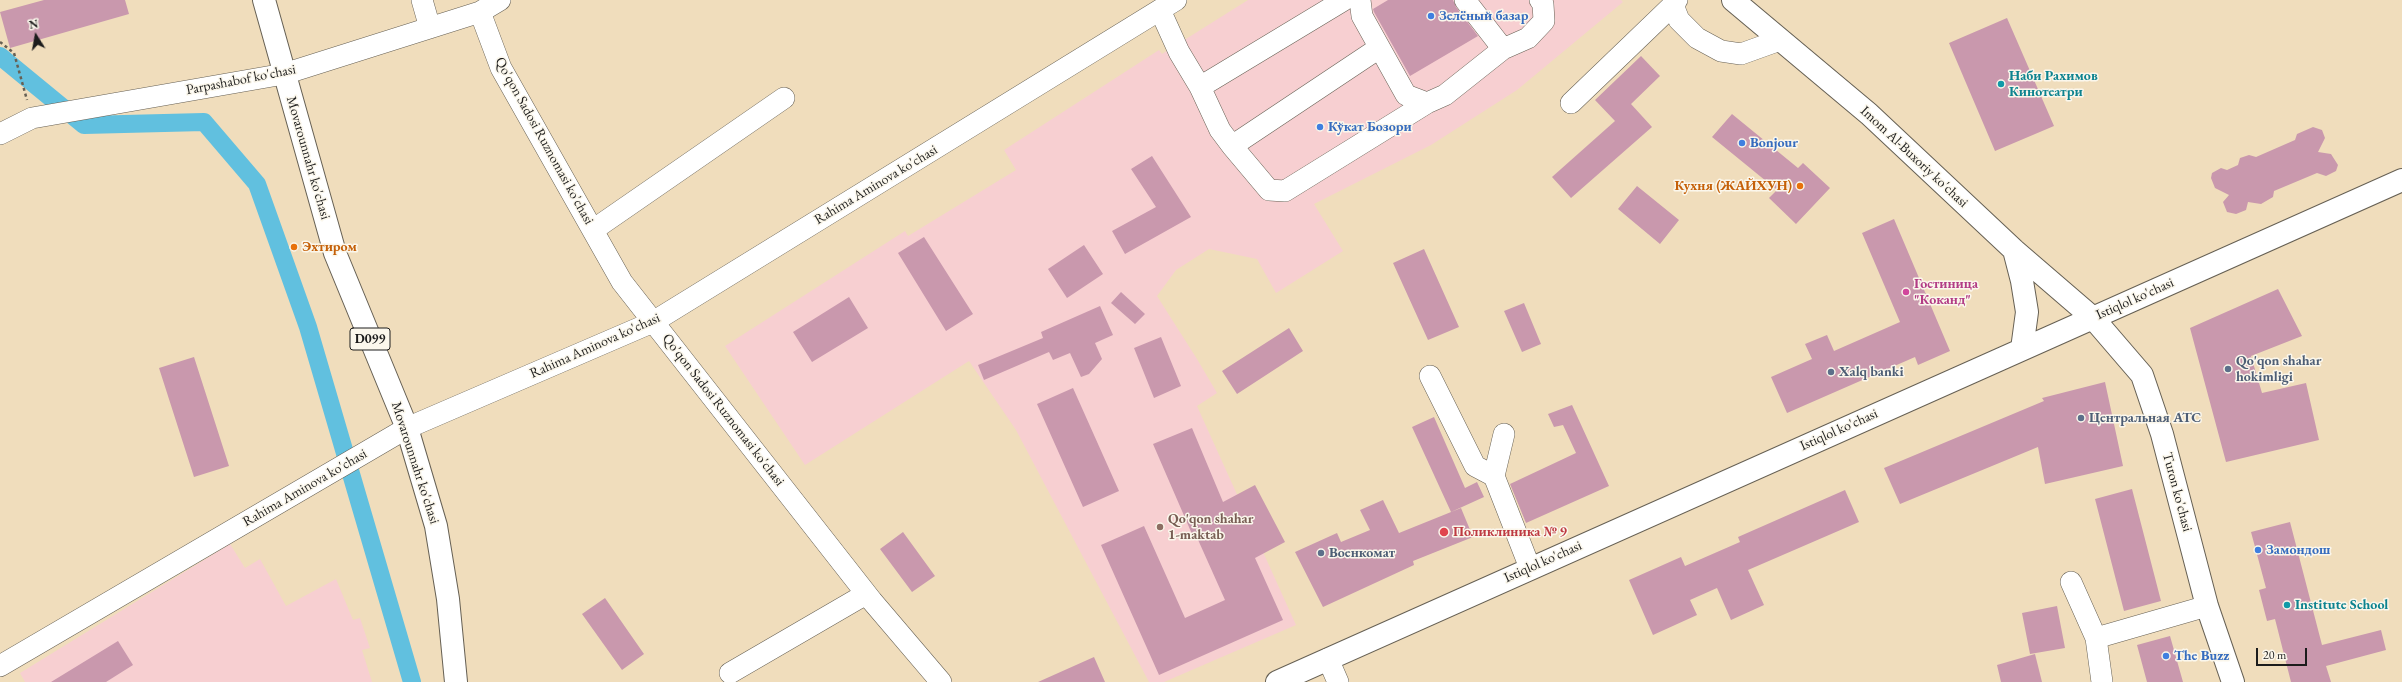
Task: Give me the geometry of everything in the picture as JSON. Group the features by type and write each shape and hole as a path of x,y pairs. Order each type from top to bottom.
{"main road":[{"name":"Movarounnahr ko'chasi","path":"264,0 335,253 407,428 436,526 448,599 456,682"},
{"name":"Imom Al-Buxoriy ko'chasi","path":"1733,0 1869,114 2014,250 2093,318"},
{"name":"Istiqlol ko'chasi","path":"1277,682 2402,180"},
{"path":"2014,250 2022,282 2027,312 2022,349"},
{"name":"Turon ko'chasi","path":"2093,318 2142,375 2162,434 2207,606 2233,682"}],"street":[{"path":"422,0 430,28"},
{"name":"Parpashabof ko'chasi","path":"0,134 32,118 284,74 480,12 500,0"},
{"path":"1200,87 1344,0"},
{"path":"1360,0 1362,16 1406,96 1427,103"},
{"path":"1465,0 1503,49"},
{"path":"1168,5 1200,87 1220,130 1269,190 1285,191 1427,103 1445,95 1503,49 1528,38 1544,21 1540,0"},
{"path":"1675,3 1679,20 1683,25 1697,38 1721,51 1741,54 1780,40"},
{"path":"1571,103 1675,3"},
{"name":"Rahima Aminova ko'chasi","path":"0,666 407,428 653,322 1168,5"},
{"name":"Qo'qon Sadosi Ruznomasi ko'chasi","path":"480,12 501,68 622,282 866,594 941,682"},
{"path":"1232,146 1379,48"},
{"path":"593,230 784,98"},
{"path":"1430,376 1475,466 1494,476"},
{"path":"1504,434 1494,476 1530,568"},
{"path":"2071,582 2096,638 2102,682"},
{"path":"730,673 866,594"},
{"path":"2096,638 2207,606"},
{"path":"1328,659 1338,682"}],"path":[{"path":"0,42 14,53 32,118"}],"shaded area":[{"path":"1248,0 1621,0 1623,2 1517,90 1431,145 1314,204 1343,251 1276,293 1257,259 1209,249 1176,270 1157,296 1217,393 1197,406 1296,625 1164,682 1149,682 1016,430 969,361 805,465 725,346 905,231 908,236 1016,170 1004,150 1159,50 1162,54"},
{"path":"230,544 245,568 260,559 286,606 336,579 353,620 360,618 370,648 362,650 372,682 25,682 20,673"}],"building":[{"path":"44,0 125,0 129,14 10,48 0,12"},
{"path":"1388,0 1453,0 1456,7 1478,36 1410,76 1373,9"},
{"name":"Наби Рахимов Кинотеатри","path":"2007,18 2054,126 1995,151 1949,43"},
{"path":"1641,56 1660,76 1631,104 1652,127 1571,198 1552,177 1615,121 1595,100"},
{"path":"1732,114 1798,168 1803,163 1830,188 1796,224 1769,198 1777,190 1712,137"},
{"path":"2313,127 2322,130 2325,138 2318,152 2331,154 2338,165 2336,171 2326,176 2317,173 2274,191 2273,197 2261,204 2248,202 2246,210 2236,214 2227,212 2223,202 2229,195 2215,188 2211,178 2212,173 2221,168 2227,170 2238,165 2240,158 2249,155 2256,157 2295,140 2297,134"},
{"path":"1152,156 1191,217 1125,254 1112,231 1156,207 1131,169"},
{"path":"1637,186 1679,220 1660,244 1618,209"},
{"path":"1894,219 1950,351 1918,365 1915,357 1787,413 1771,377 1812,359 1805,344 1827,335 1834,351 1900,322 1862,233"},
{"path":"924,237 973,314 946,331 898,253"},
{"path":"1084,245 1103,274 1067,298 1048,269"},
{"path":"1424,249 1459,327 1428,340 1393,263"},
{"name":"Qo'qon shahar hokimligi","path":"2278,289 2302,336 2251,356 2262,393 2306,383 2319,440 2226,462 2190,328"},
{"path":"1121,292 1145,314 1135,324 1111,303"},
{"path":"849,297 868,328 812,362 793,332"},
{"path":"1524,303 1541,344 1522,352 1504,311"},
{"path":"1100,306 1113,335 1095,343 1102,359 1089,374 1081,377 1070,353 1053,360 1049,352 984,380 978,365 1043,338 1041,332"},
{"path":"1289,328 1303,351 1237,394 1222,371"},
{"path":"1161,337 1181,386 1154,398 1134,348"},
{"path":"194,357 229,466 194,477 159,368"},
{"path":"2105,382 2123,466 2045,484 2038,447 1900,504 1884,468 2044,401 2042,398"},
{"path":"1073,388 1119,491 1083,507 1037,404"},
{"path":"1572,405 1609,486 1526,523 1510,484 1576,453 1563,425 1554,427 1548,414"},
{"path":"1434,417 1465,488 1477,482 1484,497 1451,512 1412,427"},
{"path":"1192,428 1223,502 1255,485 1285,542 1255,558 1283,620 1159,675 1101,545 1144,526 1185,618 1225,600 1195,533 1192,534 1153,444"},
{"path":"2132,489 2161,601 2124,611 2095,499"},
{"path":"1845,490 1859,522 1748,570 1764,605 1731,620 1717,588 1690,600 1697,615 1653,635 1629,580 1681,557 1685,566 1740,542 1738,537"},
{"name":"Военкомат","path":"1383,500 1399,533 1461,508 1473,537 1413,561 1414,565 1323,607 1295,552 1337,533 1341,542 1370,530 1360,510"},
{"name":"Institute School","path":"2290,522 2322,645 2381,630 2386,650 2326,666 2331,682 2291,682 2275,619 2267,621 2259,590 2266,588 2251,532"},
{"path":"903,532 935,576 912,592 880,549"},
{"path":"605,598 644,654 622,670 582,614"},
{"path":"2057,606 2065,648 2030,654 2022,613"},
{"path":"2170,636 2183,682 2147,682 2137,645"},
{"path":"118,641 133,665 106,682 51,682"},
{"path":"2035,654 2042,682 2001,682 1997,665"},
{"path":"1094,657 1105,682 1038,682"}],"waterway":[{"path":"0,56 84,125 204,122 257,184 308,327 412,682"}],"place":[{"name":"Зелёный базар","path":"1431,16"},
{"name":"Наби Рахимов Кинотеатри","path":"2001,84"},
{"name":"Кўкат Бозори","path":"1320,127"},
{"name":"Bonjour","path":"1742,143"},
{"name":"Кухня (ЖАЙХУН)","path":"1800,186"},
{"name":"Эхтиром","path":"294,247"},
{"name":"Гостиница \"Коканд\"","path":"1906,292"},
{"name":"Qo'qon shahar hokimligi","path":"2228,369"},
{"name":"Xalq banki","path":"1831,372"},
{"name":"Центральная АТС","path":"2081,418"},
{"name":"Qo'qon shahar 1-maktab","path":"1160,527"},
{"name":"Поликлиника № 9","path":"1444,532"},
{"name":"Замондош","path":"2258,550"},
{"name":"Военкомат","path":"1321,553"},
{"name":"Institute School","path":"2287,605"},
{"name":"The Buzz","path":"2166,656"}]}
